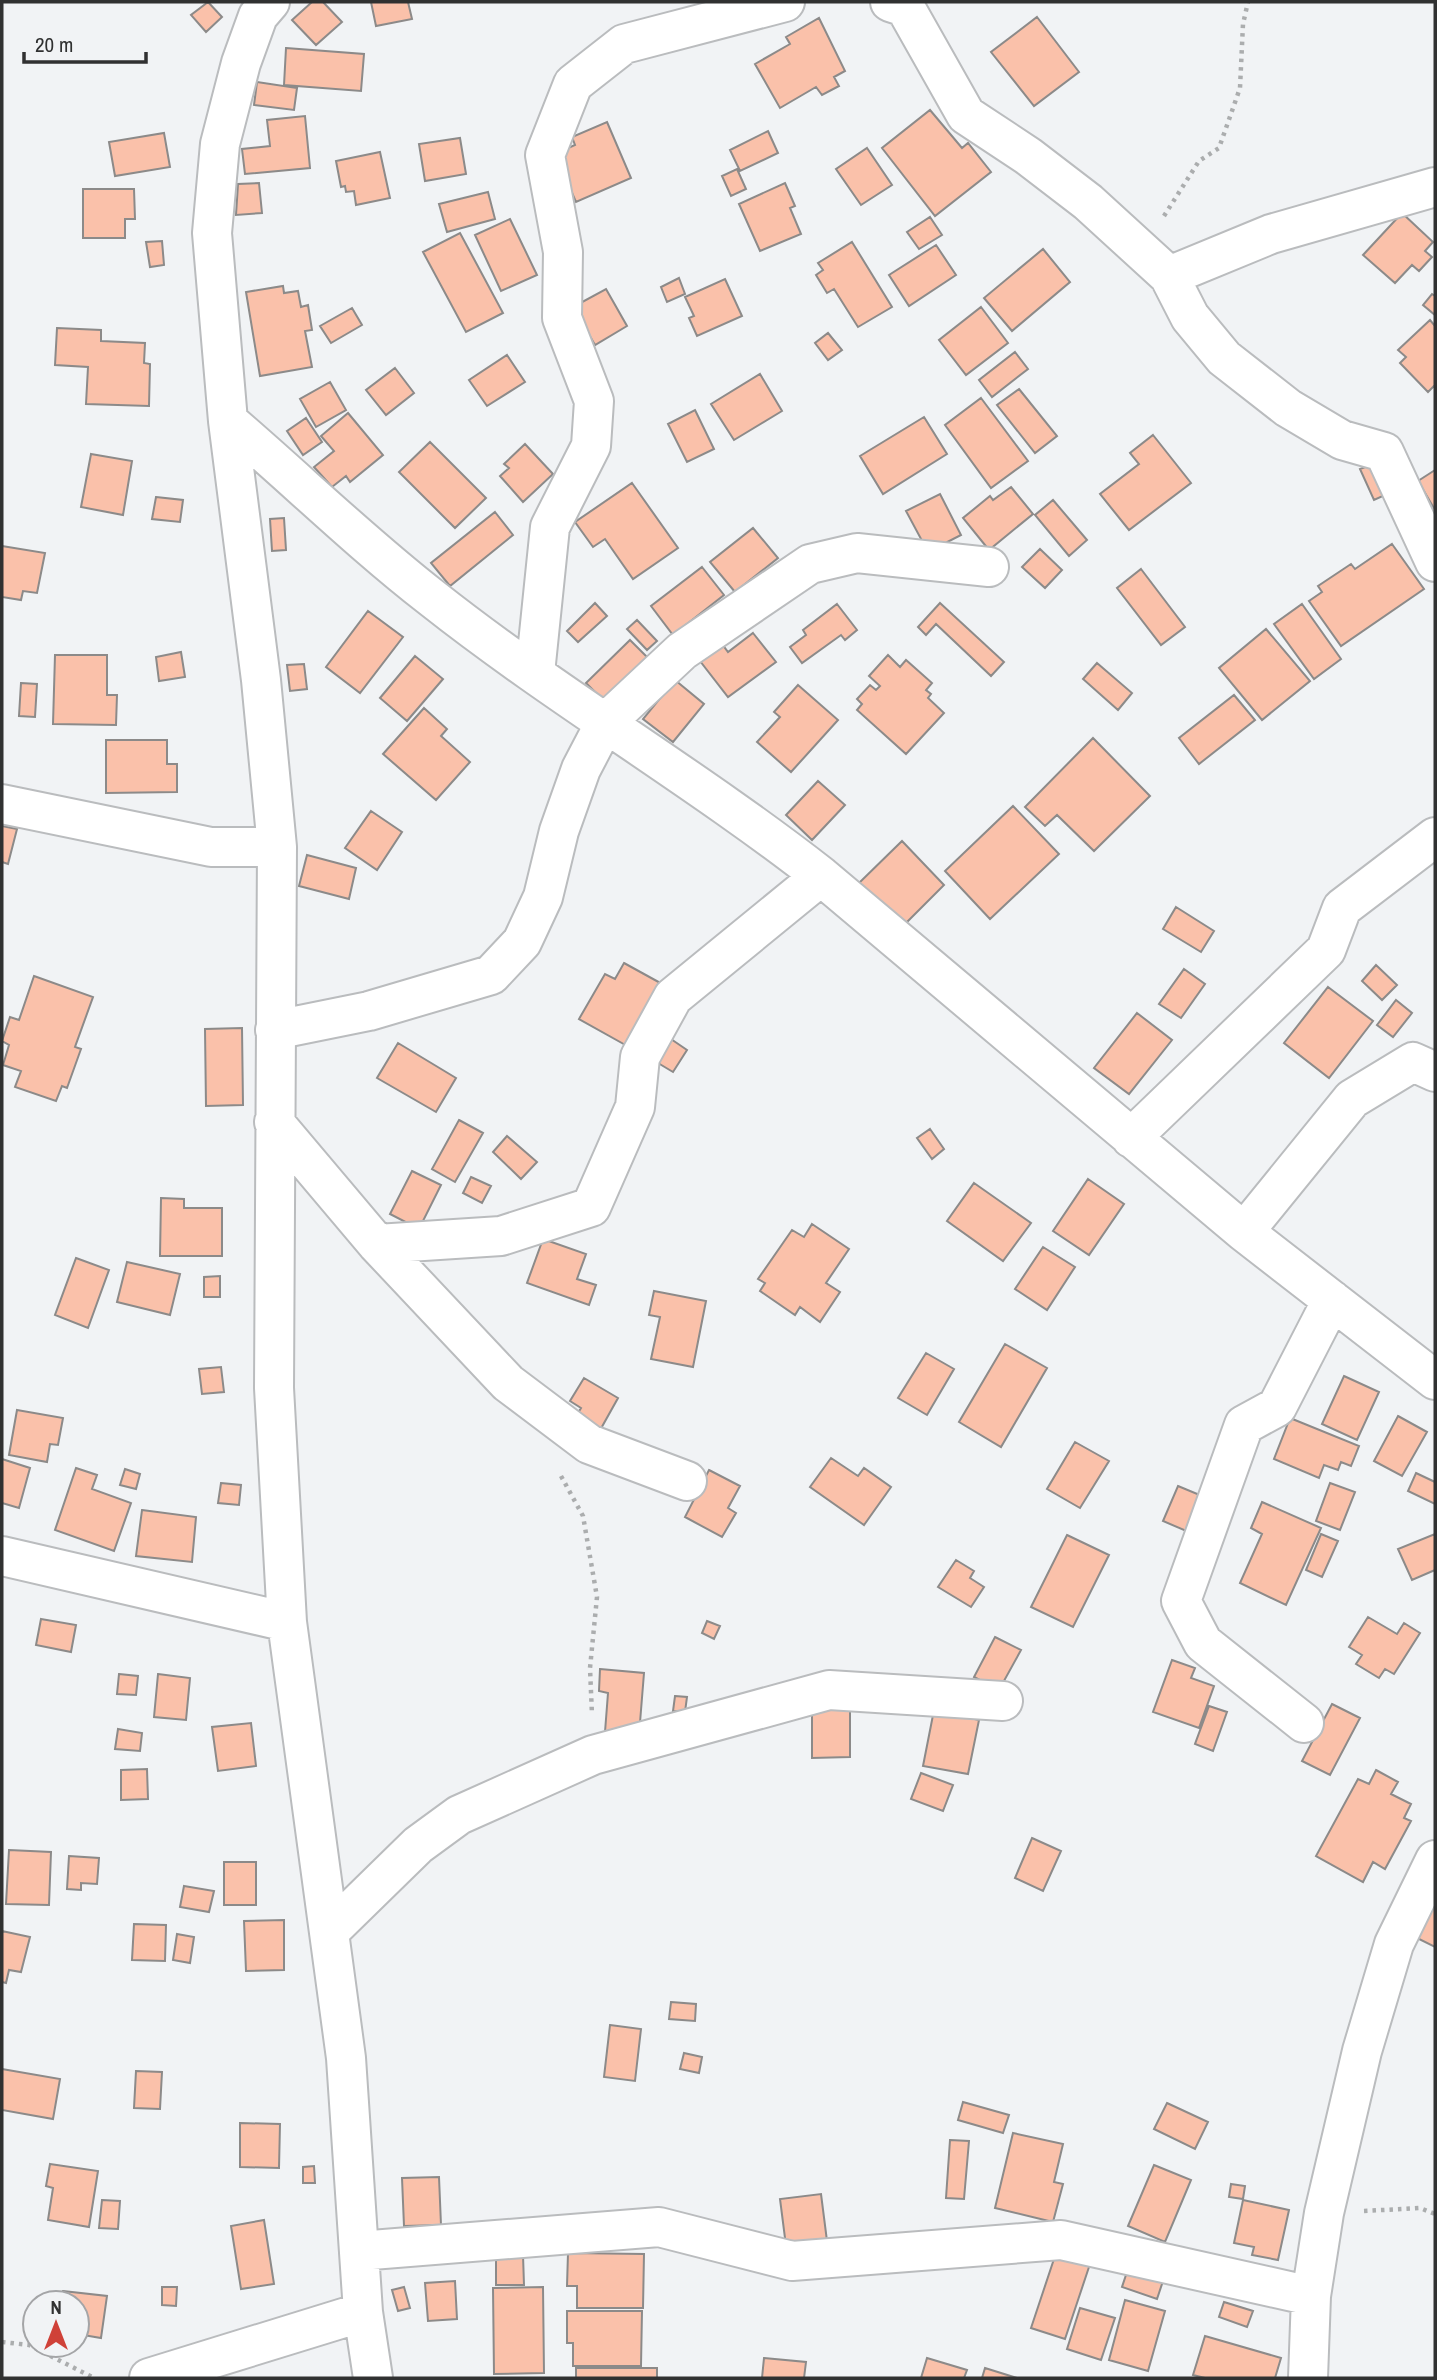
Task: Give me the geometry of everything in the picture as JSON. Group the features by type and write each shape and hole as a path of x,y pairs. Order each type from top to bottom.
{"street":[{"path":"270,2 258,16 241,63 220,144 212,233 228,421 261,680 277,847 274,1388 287,1622 346,2058 363,2312 373,2378"},
{"path":"535,673 550,527 591,446 594,401 562,318 563,252 545,155 573,84 624,44 785,2"},
{"path":"890,2 905,7 965,115 1028,156 1088,202 1169,276 1190,317 1224,358 1288,408 1331,433 1384,452 1435,562"},
{"path":"1169,276 1271,234 1435,187"},
{"path":"228,421 432,598 605,723 758,827 821,876 1244,1232 1435,1380"},
{"path":"275,1030 369,1011 491,975 522,942 538,909 559,831 581,769 605,723 682,651 810,565 857,553 989,566"},
{"path":"2,804 211,847 277,847"},
{"path":"1131,1138 1326,950 1342,908 1435,837"},
{"path":"377,1244 501,1236 591,1207 635,1107 640,1057 673,997 821,876"},
{"path":"1244,1232 1352,1099 1413,1062 1435,1072"},
{"path":"274,1122 377,1244 508,1383 589,1444 687,1481"},
{"path":"1304,1723 1203,1643 1181,1601 1244,1424 1277,1408 1332,1300"},
{"path":"2,1556 287,1622"},
{"path":"329,1932 418,1845 459,1815 593,1755 829,1690 1003,1701"},
{"path":"1308,2378 1311,2295 1324,2213 1362,2051 1394,1944 1435,1860"},
{"path":"359,2250 659,2227 792,2261 1061,2240 1311,2295"},
{"path":"149,2378 363,2312"}],"path":[{"path":"1169,276 1164,214 1199,161 1219,148 1240,88 1242,24 1248,2"},
{"path":"558,1467 583,1516 597,1597 590,1668 593,1755"},
{"path":"1324,2213 1420,2208 1435,2214"},
{"path":"2,2342 29,2345 94,2378"}],"building":[{"path":"208,2 222,17 206,32 191,15"},
{"path":"312,2 323,2 342,22 316,45 292,20"},
{"path":"371,2 408,2 412,19 376,26"},
{"path":"1037,17 1079,72 1034,106 991,52"},
{"path":"819,18 845,71 834,77 839,86 822,95 816,87 780,108 755,64 790,44 786,37"},
{"path":"286,48 364,54 361,91 284,85"},
{"path":"257,82 297,88 294,110 254,105"},
{"path":"930,110 962,148 968,143 991,172 935,216 882,148"},
{"path":"305,116 310,168 245,174 242,149 270,146 267,120"},
{"path":"607,122 631,178 576,202 555,154 575,145 572,137"},
{"path":"768,131 778,153 740,171 730,150"},
{"path":"164,133 170,167 115,176 109,142"},
{"path":"460,138 466,174 425,181 419,144"},
{"path":"867,148 892,185 861,205 836,169"},
{"path":"380,152 390,198 356,205 354,191 346,192 345,186 341,187 336,161"},
{"path":"737,169 746,189 731,196 722,176"},
{"path":"259,183 262,213 236,215 238,184"},
{"path":"785,183 795,206 790,208 801,234 760,251 739,204"},
{"path":"83,189 134,189 135,219 125,219 125,238 83,238"},
{"path":"488,192 495,219 447,232 439,204"},
{"path":"1402,213 1433,242 1425,251 1432,257 1419,271 1412,265 1395,283 1363,255"},
{"path":"930,217 942,235 919,249 907,232"},
{"path":"510,219 537,275 501,291 475,235"},
{"path":"460,233 503,313 466,332 423,252"},
{"path":"162,241 164,265 150,267 146,242"},
{"path":"852,242 892,307 858,327 834,289 827,293 816,275 823,270 818,263"},
{"path":"936,245 956,275 909,306 889,275"},
{"path":"1043,249 1070,282 1012,331 984,298"},
{"path":"679,278 685,294 667,302 661,287"},
{"path":"725,279 742,316 697,336 689,318 694,316 685,297"},
{"path":"283,286 284,293 298,291 301,307 308,305 312,330 305,331 312,367 260,376 246,292"},
{"path":"606,289 627,326 595,345 573,307"},
{"path":"1432,294 1435,296 1435,315 1423,305"},
{"path":"981,307 1008,343 966,375 939,340"},
{"path":"352,308 362,325 331,343 320,326"},
{"path":"1430,320 1435,326 1435,388 1434,386 1428,392 1400,363 1406,357 1398,350"},
{"path":"57,328 101,330 101,341 145,343 144,363 150,364 149,406 86,404 88,367 55,365"},
{"path":"828,333 842,350 828,360 815,343"},
{"path":"1015,352 1028,369 992,397 979,380"},
{"path":"507,355 525,382 487,406 469,380"},
{"path":"395,368 414,393 386,415 366,390"},
{"path":"760,374 782,411 734,440 711,404"},
{"path":"330,382 346,410 316,427 300,399"},
{"path":"1019,389 1057,436 1035,453 997,405"},
{"path":"981,398 1028,461 991,488 945,425"},
{"path":"695,410 714,449 687,462 668,424"},
{"path":"348,413 383,455 350,482 346,476 332,487 314,467 334,451 321,436"},
{"path":"924,417 947,454 883,494 860,456"},
{"path":"306,418 322,442 303,455 287,431"},
{"path":"1153,435 1191,483 1129,530 1100,494 1139,464 1130,453"},
{"path":"430,442 486,498 455,528 399,472"},
{"path":"525,444 553,474 523,502 500,476 509,468 504,464"},
{"path":"91,454 132,461 123,515 81,507"},
{"path":"1381,461 1394,491 1374,500 1360,469"},
{"path":"1435,470 1435,510 1418,481"},
{"path":"632,483 678,548 633,579 605,539 593,547 575,522"},
{"path":"1011,487 1033,514 989,550 963,518 990,496 993,500"},
{"path":"940,494 961,535 928,552 906,511"},
{"path":"156,497 183,500 180,522 152,519"},
{"path":"1053,500 1087,540 1069,556 1035,515"},
{"path":"495,512 513,535 450,586 431,563"},
{"path":"284,518 286,550 272,551 270,519"},
{"path":"753,528 778,558 735,592 710,562"},
{"path":"1392,544 1424,589 1341,646 1309,601 1322,592 1318,586 1351,564 1355,569"},
{"path":"2,546 45,553 37,593 23,591 21,600 2,597"},
{"path":"1040,549 1062,570 1045,588 1022,567"},
{"path":"702,567 724,595 673,635 651,606"},
{"path":"1141,569 1185,627 1161,645 1117,588"},
{"path":"595,603 607,616 578,642 567,631"},
{"path":"940,603 1004,662 991,676 936,624 926,635 918,627"},
{"path":"837,604 857,630 845,640 841,635 802,663 790,647 806,635 803,630"},
{"path":"1302,604 1341,659 1314,679 1274,624"},
{"path":"368,611 403,637 360,693 326,667"},
{"path":"637,620 657,641 647,650 627,629"},
{"path":"1266,629 1310,681 1262,720 1219,668"},
{"path":"753,633 776,662 728,697 700,661 722,644 728,652"},
{"path":"630,640 648,658 604,701 586,683"},
{"path":"181,652 185,677 159,681 156,657"},
{"path":"55,655 107,655 107,695 117,695 116,725 53,724"},
{"path":"888,655 900,667 906,660 932,683 926,690 931,694 928,698 944,713 906,754 857,710 862,704 857,699 870,685 876,690 880,686 869,676"},
{"path":"415,656 443,679 407,721 380,698"},
{"path":"1097,663 1132,693 1118,710 1083,679"},
{"path":"304,664 307,689 290,691 287,665"},
{"path":"675,680 704,704 673,742 643,719"},
{"path":"21,683 37,684 35,717 19,716"},
{"path":"798,685 838,720 791,772 757,742 780,717 774,712"},
{"path":"1234,695 1255,720 1199,764 1179,738"},
{"path":"424,708 447,729 441,736 470,762 436,800 383,754"},
{"path":"1093,738 1150,796 1094,851 1057,815 1045,826 1025,807"},
{"path":"106,740 167,740 167,764 177,764 177,792 106,793"},
{"path":"818,781 845,805 812,840 786,815"},
{"path":"1013,806 1059,854 990,919 945,871"},
{"path":"371,811 402,832 377,870 345,848"},
{"path":"2,826 17,829 8,864 2,862"},
{"path":"902,841 944,885 902,927 859,883"},
{"path":"307,855 356,868 349,899 299,886"},
{"path":"1176,907 1214,931 1201,952 1163,929"},
{"path":"624,963 664,985 629,1047 579,1019 605,974 615,979"},
{"path":"1376,965 1397,985 1382,1000 1362,981"},
{"path":"1184,969 1205,984 1181,1018 1159,1004"},
{"path":"34,976 93,997 75,1047 81,1049 67,1088 62,1086 56,1101 15,1087 21,1071 3,1065 9,1045 2,1041 10,1017 19,1020"},
{"path":"1328,987 1373,1021 1329,1078 1284,1043"},
{"path":"1396,1000 1412,1013 1393,1037 1377,1025"},
{"path":"1137,1013 1172,1040 1129,1094 1094,1068"},
{"path":"242,1028 243,1105 206,1106 205,1029"},
{"path":"668,1037 687,1050 673,1072 653,1060"},
{"path":"398,1043 456,1078 436,1112 377,1078"},
{"path":"459,1120 483,1133 455,1182 432,1169"},
{"path":"930,1129 944,1149 932,1159 917,1138"},
{"path":"507,1136 537,1162 521,1179 493,1152"},
{"path":"412,1171 441,1185 419,1229 390,1214"},
{"path":"471,1177 491,1186 482,1203 463,1193"},
{"path":"1088,1179 1124,1204 1089,1255 1053,1231"},
{"path":"974,1183 1031,1223 1003,1261 947,1221"},
{"path":"161,1198 184,1199 184,1208 222,1208 222,1256 160,1256"},
{"path":"812,1224 849,1249 826,1283 840,1292 820,1322 800,1307 795,1315 760,1291 765,1283 758,1279 792,1230 804,1237"},
{"path":"543,1239 586,1254 577,1279 596,1285 589,1305 527,1283"},
{"path":"1043,1247 1075,1267 1047,1310 1015,1289"},
{"path":"76,1258 109,1270 88,1328 55,1315"},
{"path":"127,1262 180,1274 170,1315 117,1302"},
{"path":"220,1276 220,1297 204,1297 204,1277"},
{"path":"654,1291 706,1301 693,1367 651,1359 660,1317 649,1315"},
{"path":"1005,1344 1047,1368 1001,1447 959,1422"},
{"path":"926,1353 954,1369 927,1415 898,1398"},
{"path":"221,1367 224,1392 202,1394 199,1369"},
{"path":"1344,1376 1379,1392 1357,1440 1322,1424"},
{"path":"584,1378 618,1398 599,1432 575,1418 581,1408 570,1401"},
{"path":"17,1410 63,1418 58,1445 50,1444 47,1462 9,1455"},
{"path":"1398,1416 1427,1432 1402,1476 1374,1461"},
{"path":"1290,1418 1359,1446 1351,1466 1341,1462 1338,1470 1324,1465 1319,1478 1274,1459"},
{"path":"1075,1442 1109,1461 1080,1508 1047,1489"},
{"path":"831,1458 858,1476 864,1468 891,1487 864,1525 810,1487"},
{"path":"2,1459 30,1468 19,1508 2,1503"},
{"path":"76,1468 97,1475 92,1489 131,1503 114,1551 55,1530"},
{"path":"125,1469 140,1474 136,1489 120,1485"},
{"path":"709,1470 740,1486 728,1508 736,1513 722,1537 685,1517"},
{"path":"1416,1473 1435,1482 1435,1504 1408,1491"},
{"path":"221,1483 241,1485 239,1505 218,1503"},
{"path":"1330,1483 1355,1492 1340,1530 1316,1521"},
{"path":"1178,1486 1207,1498 1191,1533 1163,1521"},
{"path":"1262,1502 1321,1528 1286,1605 1240,1583 1262,1534 1251,1528"},
{"path":"142,1510 196,1517 192,1562 136,1556"},
{"path":"1321,1534 1338,1541 1322,1577 1306,1570"},
{"path":"1435,1534 1435,1570 1412,1580 1398,1549"},
{"path":"1067,1535 1109,1555 1073,1627 1031,1607"},
{"path":"956,1560 974,1571 970,1578 984,1587 971,1607 938,1587"},
{"path":"1368,1617 1397,1634 1404,1623 1420,1633 1394,1674 1385,1669 1379,1678 1356,1664 1362,1655 1349,1647"},
{"path":"41,1619 76,1625 71,1652 36,1645"},
{"path":"707,1621 720,1626 714,1639 702,1633"},
{"path":"995,1637 1021,1650 999,1690 974,1677"},
{"path":"1172,1660 1195,1668 1191,1678 1214,1686 1199,1728 1153,1712"},
{"path":"600,1669 644,1673 639,1735 605,1732 608,1693 599,1691"},
{"path":"119,1674 138,1676 136,1695 117,1694"},
{"path":"158,1674 190,1678 186,1720 154,1717"},
{"path":"675,1696 687,1697 685,1712 673,1711"},
{"path":"812,1704 850,1704 850,1757 812,1758"},
{"path":"1332,1704 1360,1718 1330,1775 1302,1761"},
{"path":"1209,1706 1227,1712 1213,1751 1195,1744"},
{"path":"934,1710 979,1720 968,1774 923,1766"},
{"path":"251,1723 256,1766 218,1771 212,1727"},
{"path":"118,1729 142,1733 140,1751 115,1749"},
{"path":"147,1769 148,1799 121,1800 121,1770"},
{"path":"1376,1770 1398,1782 1391,1794 1411,1804 1404,1818 1411,1821 1385,1869 1373,1862 1363,1882 1316,1856 1358,1779 1369,1784"},
{"path":"921,1773 953,1785 943,1811 911,1799"},
{"path":"1032,1838 1061,1851 1043,1891 1015,1878"},
{"path":"9,1850 51,1852 49,1905 6,1904"},
{"path":"69,1856 99,1858 97,1884 81,1883 81,1890 67,1889"},
{"path":"224,1862 256,1862 256,1905 224,1905"},
{"path":"184,1886 214,1891 209,1912 180,1907"},
{"path":"1430,1902 1435,1904 1435,1947 1413,1936"},
{"path":"284,1920 284,1970 246,1971 244,1921"},
{"path":"134,1924 166,1925 165,1961 132,1960"},
{"path":"2,1931 30,1937 21,1972 9,1970 6,1983 2,1982"},
{"path":"177,1934 194,1937 190,1963 173,1960"},
{"path":"671,2002 696,2004 695,2021 669,2019"},
{"path":"610,2025 641,2029 635,2081 604,2077"},
{"path":"684,2053 702,2057 699,2073 680,2069"},
{"path":"2,2069 60,2079 53,2119 2,2110"},
{"path":"136,2071 162,2072 160,2109 134,2108"},
{"path":"963,2102 1009,2115 1003,2133 958,2120"},
{"path":"1167,2103 1208,2122 1195,2149 1154,2129"},
{"path":"240,2123 280,2124 279,2168 240,2167"},
{"path":"1013,2133 1063,2144 1054,2182 1063,2184 1053,2222 995,2208"},
{"path":"950,2140 969,2141 964,2199 946,2198"},
{"path":"50,2164 98,2171 89,2227 48,2220 53,2188 46,2186"},
{"path":"1154,2165 1191,2180 1165,2242 1128,2226"},
{"path":"314,2166 315,2183 303,2183 303,2167"},
{"path":"439,2177 441,2225 404,2226 402,2178"},
{"path":"1231,2184 1245,2186 1243,2199 1229,2197"},
{"path":"821,2194 827,2241 786,2246 780,2199"},
{"path":"102,2200 120,2201 118,2229 99,2228"},
{"path":"1243,2200 1289,2210 1278,2260 1252,2255 1254,2247 1234,2243"},
{"path":"264,2220 274,2284 241,2289 231,2226"},
{"path":"1057,2250 1091,2261 1065,2339 1031,2328"},
{"path":"568,2253 644,2254 643,2308 577,2308 577,2286 567,2286"},
{"path":"496,2255 523,2255 524,2285 496,2285"},
{"path":"1129,2266 1164,2278 1157,2299 1122,2287"},
{"path":"455,2281 457,2319 428,2321 425,2283"},
{"path":"162,2287 177,2287 176,2306 162,2305"},
{"path":"404,2287 410,2308 398,2311 392,2290"},
{"path":"543,2287 544,2373 494,2374 493,2288"},
{"path":"91,2294 107,2296 101,2338 91,2336"},
{"path":"1125,2300 1165,2311 1148,2371 1109,2360"},
{"path":"1224,2302 1253,2311 1247,2327 1219,2317"},
{"path":"1080,2308 1115,2318 1101,2360 1067,2349"},
{"path":"567,2311 642,2311 641,2366 573,2366 573,2343 567,2343"},
{"path":"1205,2336 1281,2358 1275,2378 1205,2378 1193,2375"},
{"path":"764,2358 806,2362 804,2378 762,2378"},
{"path":"927,2358 967,2370 964,2378 921,2378"},
{"path":"576,2368 657,2368 657,2378 576,2378"},
{"path":"985,2368 1017,2378 982,2378"}]}
